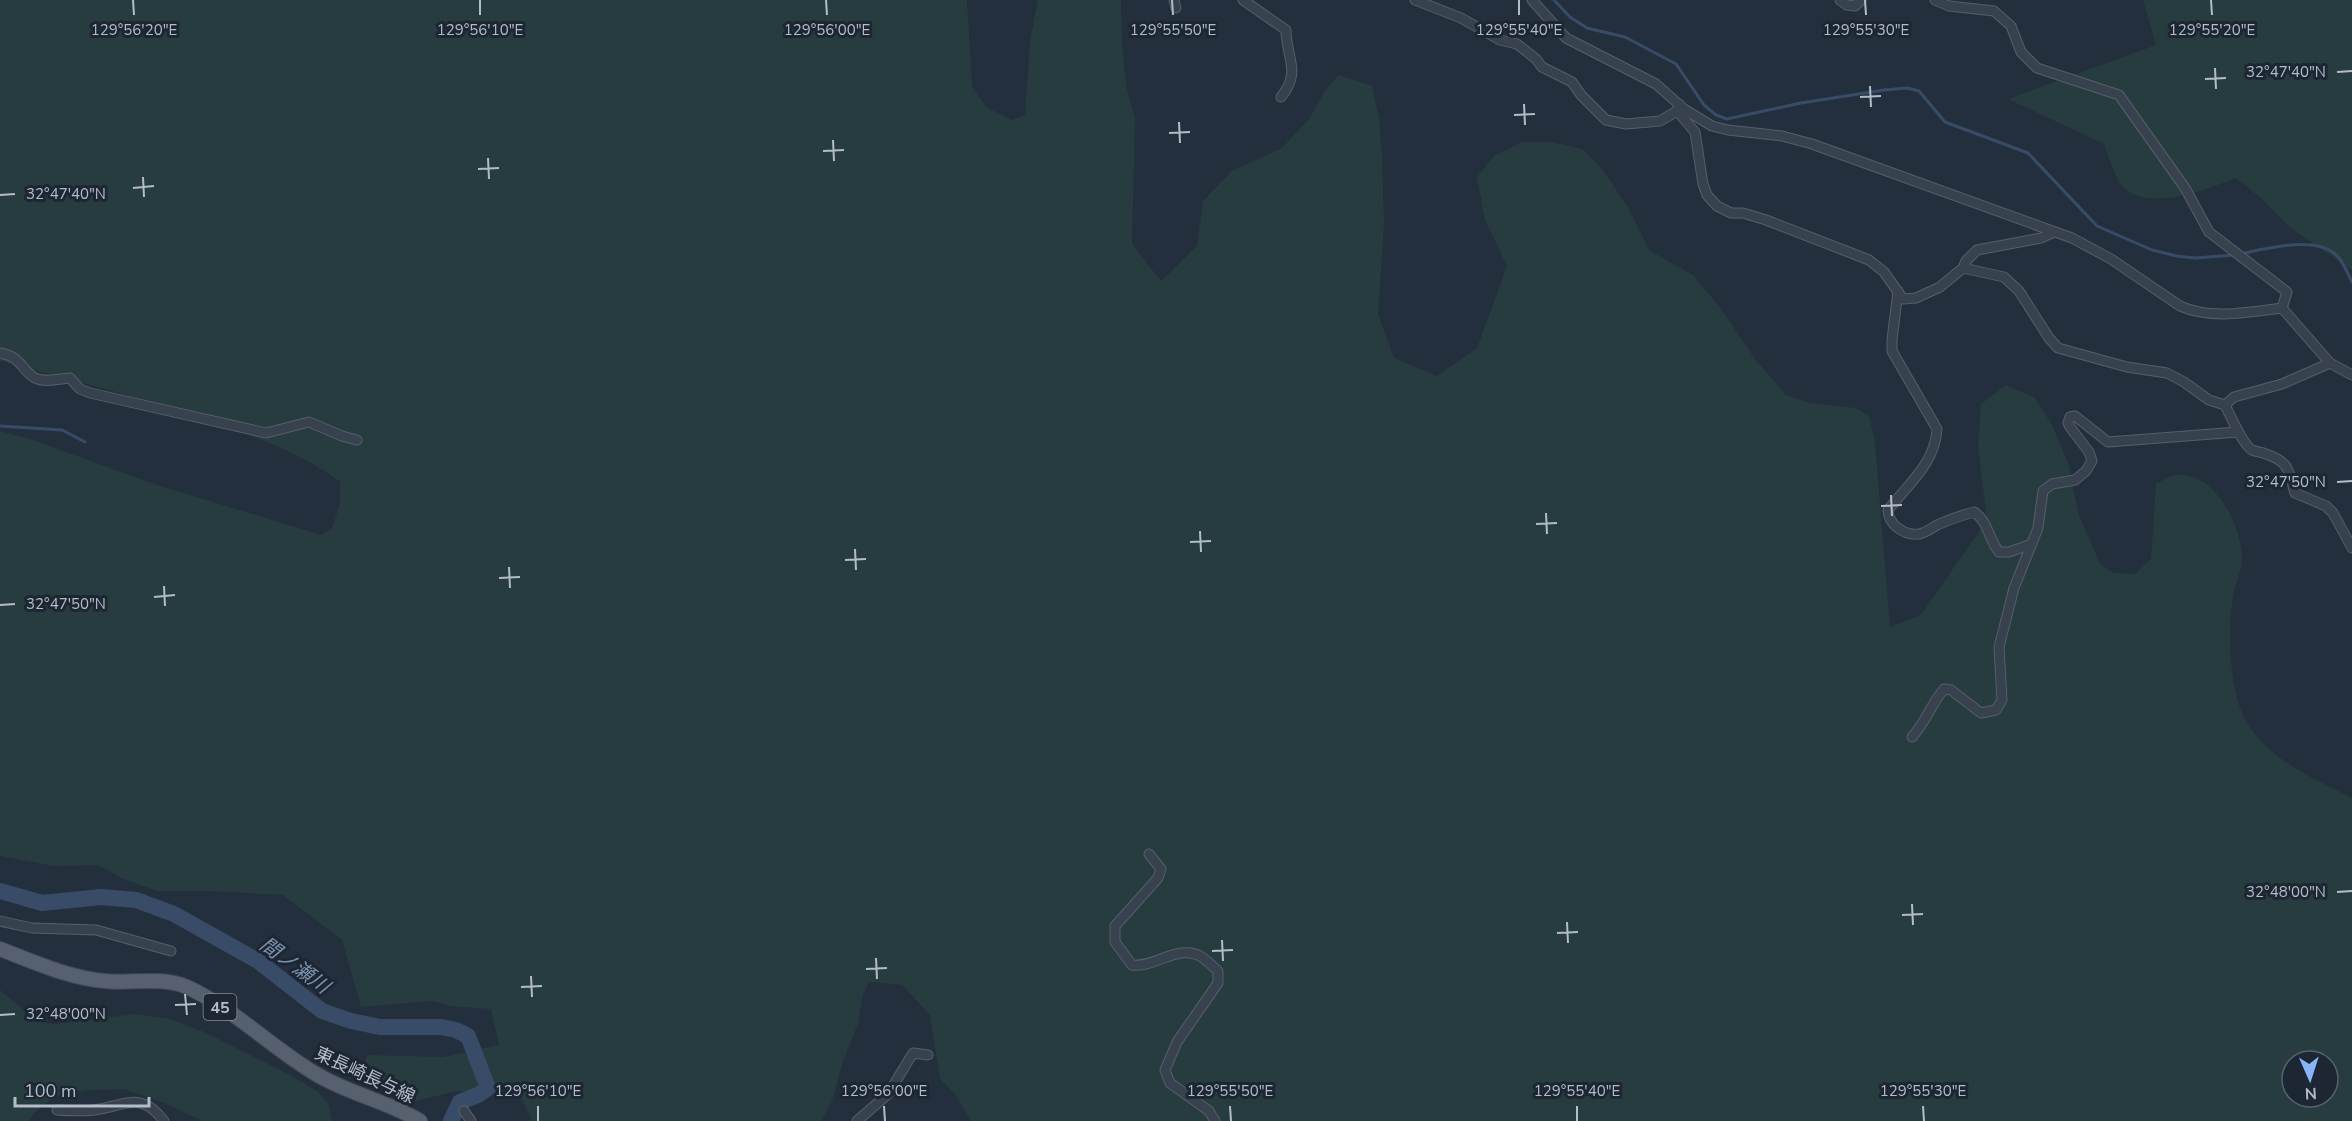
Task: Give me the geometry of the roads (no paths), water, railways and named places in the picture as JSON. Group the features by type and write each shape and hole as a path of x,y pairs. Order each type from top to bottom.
{"main road":[{"name":"東長崎長与線","path":"0,949 76,976 104,981 160,982 185,986 234,1016 319,1076 389,1104 420,1121"}],"street":[{"path":"1243,0 1286,30 1293,78 1281,97"},
{"path":"1415,0 1461,18 1500,40 1517,44 1536,59 1542,67 1572,82 1581,95 1606,120 1626,124 1660,121 1681,107"},
{"path":"1532,0 1566,38 1656,84 1681,107 1712,126 1782,136 1812,144 2054,232 2096,250 2192,312 2243,312 2282,308"},
{"path":"1840,0 1847,5 1855,6 1861,0"},
{"path":"1935,0 1949,6 1994,11 2011,26 2021,52 2037,68 2119,95 2179,179 2209,232 2287,292 2282,308"},
{"path":"1681,107 1679,113 1695,132 1703,184 1707,195 1717,206 1731,213 1743,213 1766,220 1859,256 1884,272 1903,299 1916,298 1940,287 1963,268 1966,261 1977,250 2041,238 2054,232"},
{"path":"1963,268 2004,277 2019,291 2058,348 2127,367 2168,374 2184,382 2209,400 2225,405 2238,432 2251,450 2267,454 2284,463 2289,470 2295,493 2326,506 2352,548"},
{"path":"1898,291 1892,351 1937,429 1936,443 1930,458 1912,483 1887,510 1888,517 1894,525 1905,532 1919,534 1954,518 1974,513 1982,517 1992,544 1999,552 2009,552 2032,544"},
{"path":"2282,308 2330,363 2352,375"},
{"path":"0,353 16,358 36,378 45,380 70,378 80,389 90,393 266,433 309,422 357,440"},
{"path":"2225,405 2234,398 2282,384 2330,363"},
{"path":"1912,737 1923,725 1937,697 1944,689 1951,690 1981,713 1995,711 2002,700 1999,647 2014,588 2038,528 2043,491 2052,484 2075,480 2086,471 2092,461 2089,452 2068,423 2070,417 2075,416 2108,442 2238,432"},
{"path":"1149,854 1161,869 1158,878 1115,926 1115,942 1132,965 1140,966 1184,952 1199,955 1218,972 1218,982 1177,1042 1165,1070 1170,1083 1209,1111 1215,1121"},
{"path":"0,921 32,928 96,930 171,951"},
{"path":"857,1121 888,1094 912,1053 928,1055"},
{"path":"57,1110 83,1111 102,1109 121,1102 136,1102 146,1105 164,1121"},
{"path":"464,1111 471,1121"}],"waterway":[{"path":"1554,0 1570,17 1587,28 1625,37 1676,64 1704,105 1716,115 1727,119 1801,103 1884,90 1907,88 1919,91 1945,122 2028,153 2097,226 2152,250 2177,256 2195,258 2234,255"},
{"path":"2240,254 2288,245 2314,245 2334,253 2340,259 2352,282"},
{"path":"0,426 62,430 85,442"},
{"name":"間ノ瀬川","path":"0,891 42,903 101,897 136,900 174,914 258,961 322,1011 351,1021 380,1027 441,1027 456,1030 468,1036 488,1088 460,1102 451,1121"}]}
